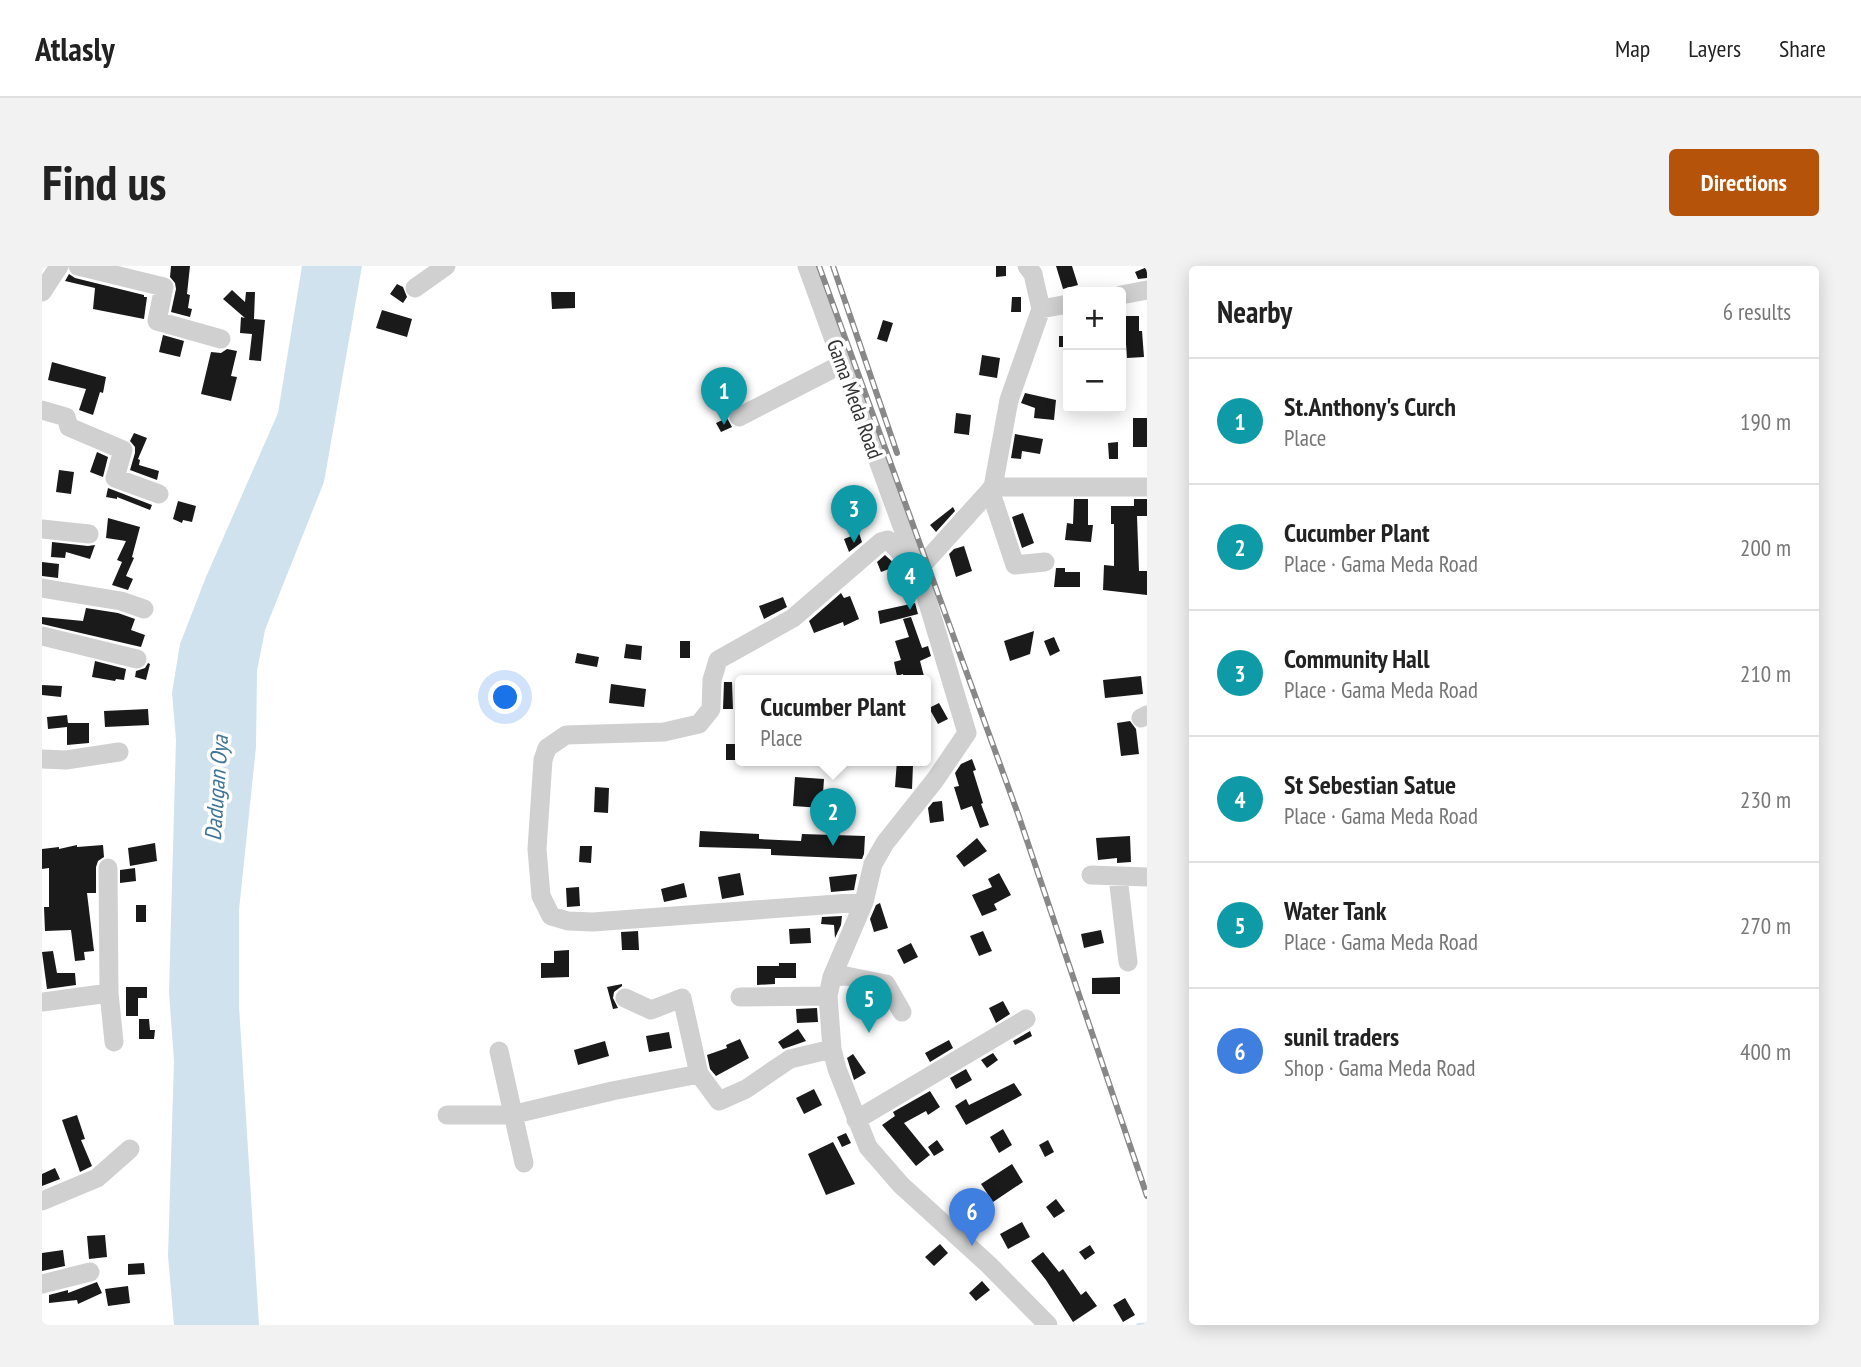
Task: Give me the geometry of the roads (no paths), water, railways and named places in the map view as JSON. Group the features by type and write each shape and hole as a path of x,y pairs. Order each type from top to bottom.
{"street":[{"path":"42,292 59,266"},
{"path":"78,266 164,287 157,321 220,339"},
{"path":"415,288 446,266"},
{"name":"Gama Meda Road","path":"807,266 918,570 967,733 935,780 885,843 873,864 864,902 830,986 832,1049 837,1069 868,1147 901,1185 989,1265 1048,1325"},
{"path":"1027,266 1033,274 1041,309 1009,400 991,489 1015,565 1045,562"},
{"path":"1126,294 1147,290"},
{"path":"1041,309 1063,305"},
{"path":"739,417 842,364"},
{"path":"42,410 66,417 69,427 123,450 115,478 159,494"},
{"path":"864,902 593,922 568,921 551,916 541,896 537,849 543,760 547,748 566,735 664,732 699,724 711,709 712,680 718,660 793,618 881,542 888,540 918,570 991,489 1147,487"},
{"path":"42,529 89,534"},
{"path":"42,587 121,601 144,609"},
{"path":"42,636 137,659"},
{"path":"42,760 66,760 119,752"},
{"path":"108,868 109,993 114,1042"},
{"path":"1091,875 1147,877"},
{"path":"1118,877 1129,962"},
{"path":"740,997 830,986 846,976 886,984 902,1012"},
{"path":"42,1002 109,993"},
{"path":"625,998 651,1010 682,998 699,1074 719,1101 746,1089 790,1059 832,1049"},
{"path":"856,1120 1026,1019"},
{"path":"499,1051 524,1163"},
{"path":"447,1115 513,1114 699,1074"},
{"path":"42,1202 97,1178 130,1149"},
{"path":"42,1284 90,1272"}],"water":[{"name":"Dadugan Oya","path":"302,266 362,266 324,482 265,630 257,671 256,747 239,910 239,1006 259,1325 174,1325 168,1256 174,1061 169,992 176,740 172,693 180,644 206,577 278,413"}],"waterway":[{"path":"1138,1325 1147,1324"}],"railway":[{"path":"819,266 1018,814 1147,1196"},
{"path":"833,266 897,453"}],"place":[{"name":"St.Anthony's Curch","path":"724,425"},
{"name":"Community Hall","path":"854,543"},
{"name":"St Sebestian Satue","path":"910,610"},
{"name":"Cucumber Plant","path":"833,846"},
{"name":"Water Tank","path":"869,1033"},
{"name":"sunil traders","path":"972,1246"}]}
